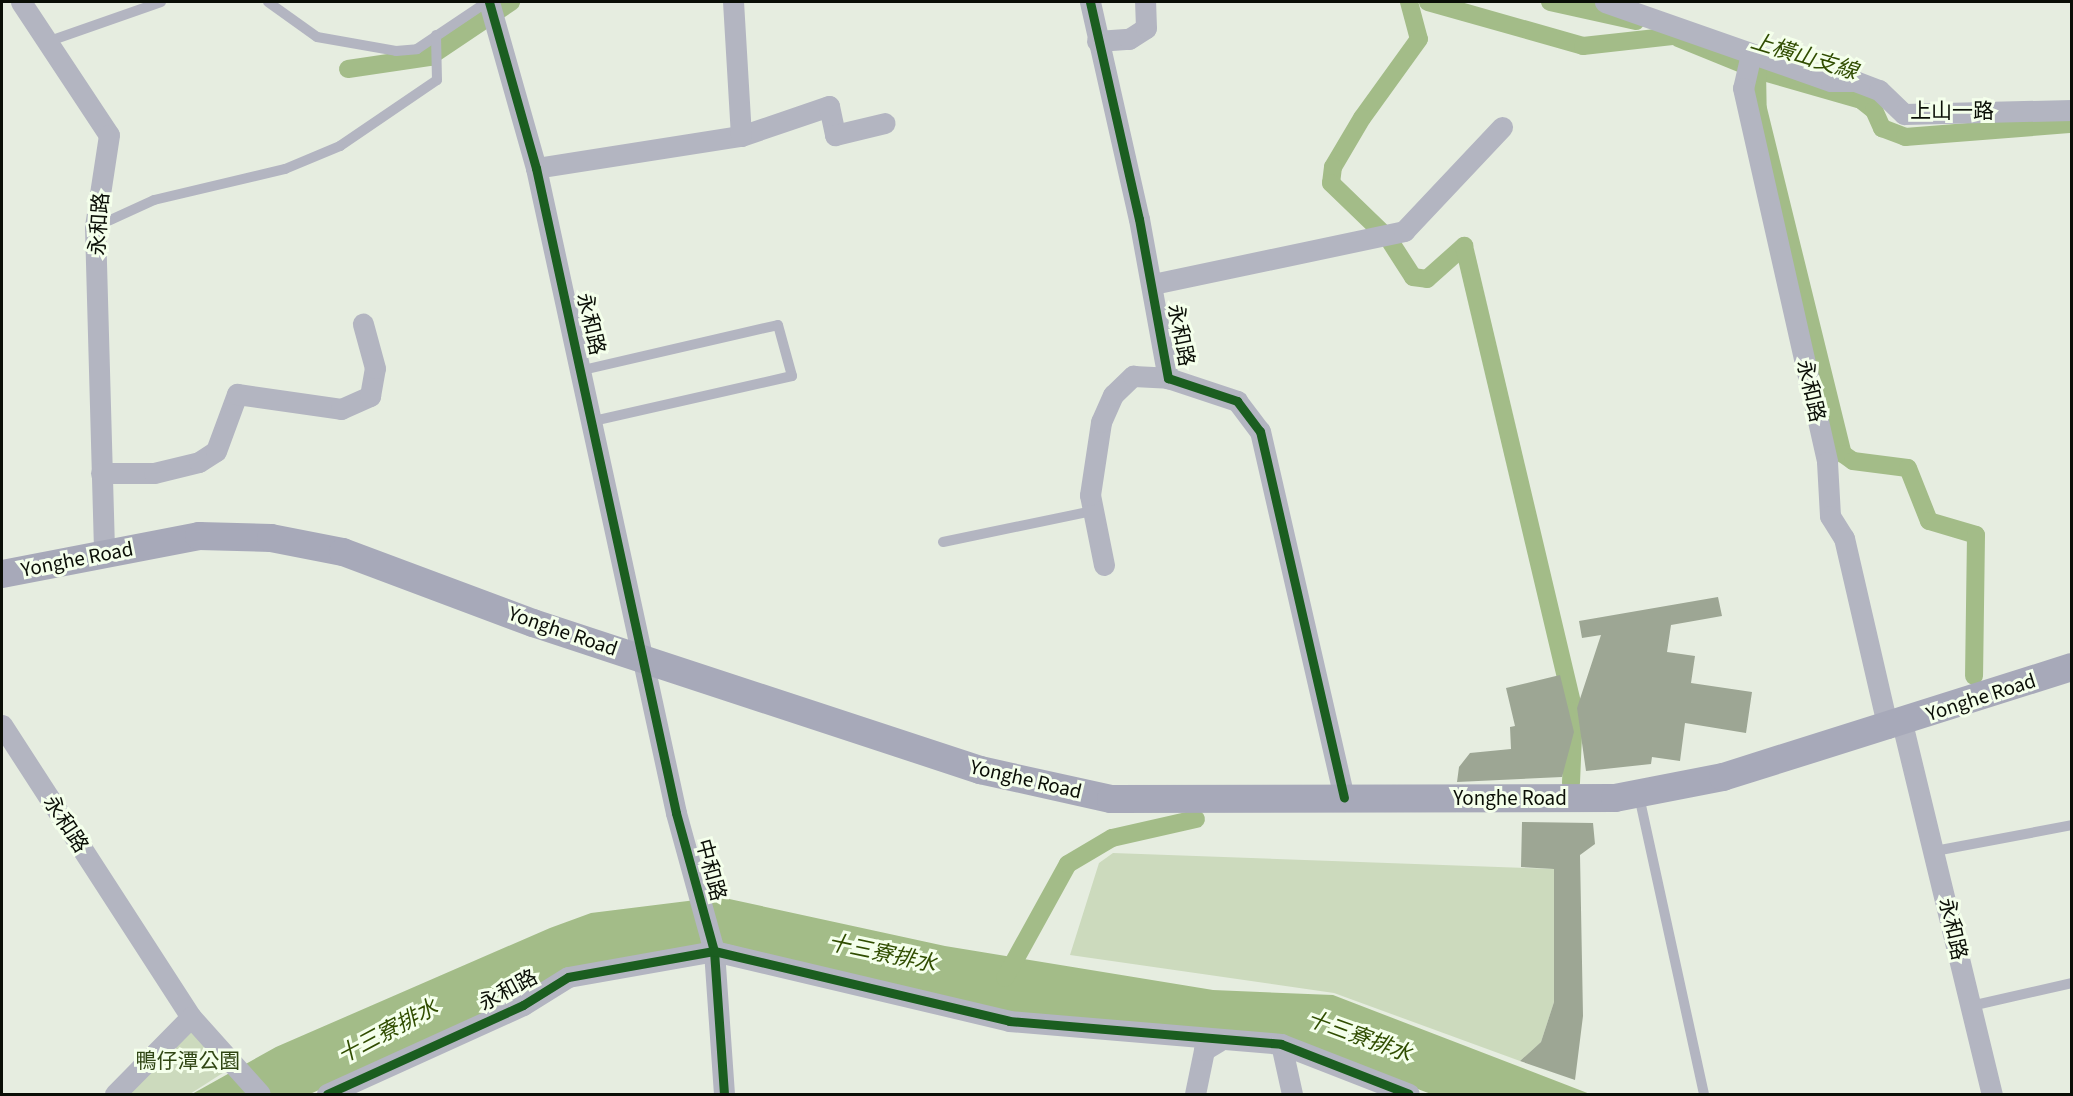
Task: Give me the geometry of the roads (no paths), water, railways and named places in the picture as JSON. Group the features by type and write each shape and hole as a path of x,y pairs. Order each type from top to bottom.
{"main road":[{"name":"Yonghe Road","path":"2,574 199,536 281,540 343,552 641,657 980,770 1111,799 1638,793 1723,777 2072,668"}],"street":[{"name":"永和路","path":"21,2 44,43 109,135 95,227 104,553"},
{"name":"永和路","path":"488,2 536,168 594,421 641,657"},
{"path":"733,2 741,136"},
{"name":"永和路","path":"1090,2 1153,284 1168,378"},
{"path":"1097,41 1129,39 1146,27 1145,2"},
{"name":"上山一路","path":"1605,2 1749,57 1830,81 1855,81 1879,90 1904,114 2072,110"},
{"name":"永和路","path":"1749,57 1743,88 1827,462 1830,516 1844,538 1895,725 1935,851 1992,1095"},
{"path":"536,168 741,136 829,106 835,135 885,123"},
{"name":"永和路","path":"1153,284 1381,234 1404,231 1502,127"},
{"path":"101,473 153,473 200,462 216,451 237,394 341,409 370,396 375,368 363,324"},
{"name":"永和路","path":"1104,565 1094,511 1093,453 1113,395 1133,376 1168,378 1237,401 1260,431 1344,798"},
{"name":"中和路","path":"641,657 695,880 714,948 724,1095"},
{"name":"永和路","path":"2,724 191,1017 230,1067 260,1095"},
{"name":"永和路","path":"327,1095 523,1005 568,977 714,948"},
{"path":"714,948 1009,1020 1219,1041 1281,1044 1409,1095"},
{"path":"115,1095 191,1017"},
{"path":"1195,1095 1204,1050 1219,1041"},
{"path":"1281,1044 1293,1095"}],"lane":[{"path":"44,43 161,2"},
{"path":"268,2 317,37 352,47 417,49 488,2"},
{"path":"95,227 153,200 285,169 340,146 437,80 436,35"},
{"name":"永和路","path":"583,370 778,325 792,376 594,421"},
{"path":"942,542 1094,511"},
{"path":"1638,793 1704,1095"},
{"path":"1935,851 2072,825"},
{"path":"1971,1006 2072,982"}],"water":[{"name":"十三寮排水","path":"720,897 945,946 1213,990 1333,995 1590,1094 1431,1094 1282,1038 1010,1016 726,944 519,1001 310,1094 192,1094 276,1047 550,928 591,913"}],"waterway":[{"path":"348,69 429,57 511,2"},
{"path":"1409,2 1419,39 1362,118 1333,167 1331,183 1388,238 1413,277 1427,279 1464,246 1574,711 1571,783"},
{"path":"1428,2 1583,46 1674,36"},
{"name":"上橫山支線","path":"1550,2 1636,21"},
{"name":"上橫山支線","path":"1678,38 1757,70 1861,100 1874,110 1882,128 1905,137 2072,124"},
{"path":"1757,70 1758,109 1843,454 1853,461 1908,468 1929,521 1976,535 1974,676"},
{"path":"1005,978 1068,864 1112,838 1196,819"}],"park label":[{"name":"鴨仔潭公園","path":"188,1061"}]}
